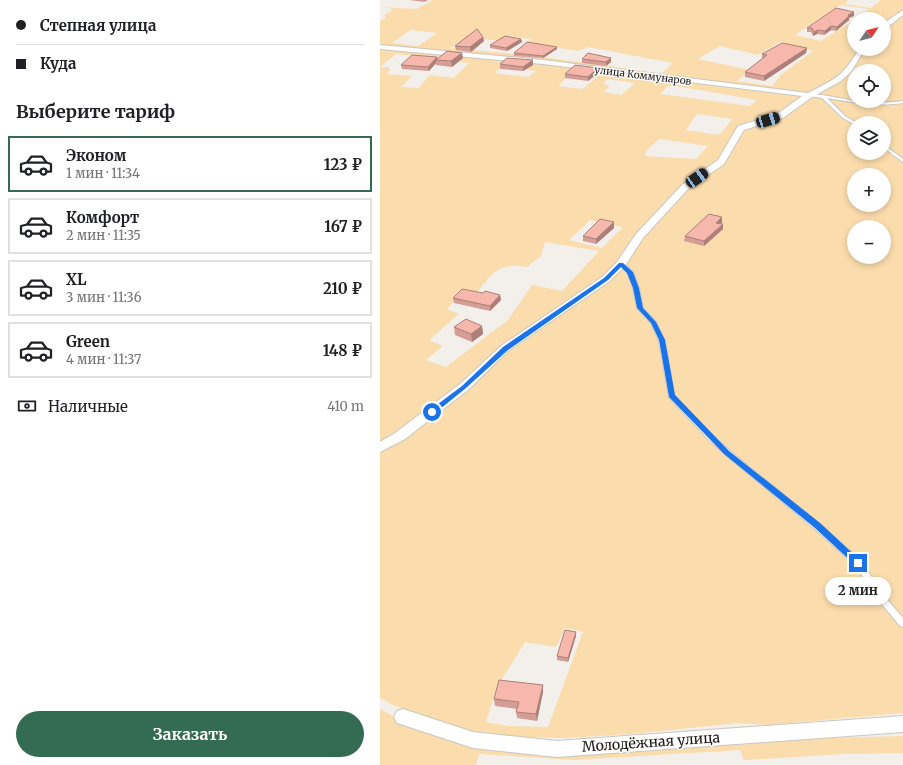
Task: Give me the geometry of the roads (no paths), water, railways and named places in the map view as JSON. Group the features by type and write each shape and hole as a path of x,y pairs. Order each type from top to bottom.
{"street":[{"path":"891,20 903,12"},
{"name":"улица Коммунаров","path":"380,47 543,62 651,77 810,95"},
{"path":"380,448 400,436 464,387 505,348 606,279 621,264 639,236 685,187 721,162 741,128 780,116 810,95 839,80 850,71 858,56"},
{"name":"Молодёжная улица","path":"403,717 473,740 557,749 903,724"}],"lane":[{"path":"810,95 873,103 894,104 903,102"},
{"path":"822,96 847,119"},
{"path":"891,152 903,161"},
{"path":"621,264 630,272 636,288 640,308 653,322 662,340 671,396 710,438 817,526 858,563 883,600 903,624"}]}
